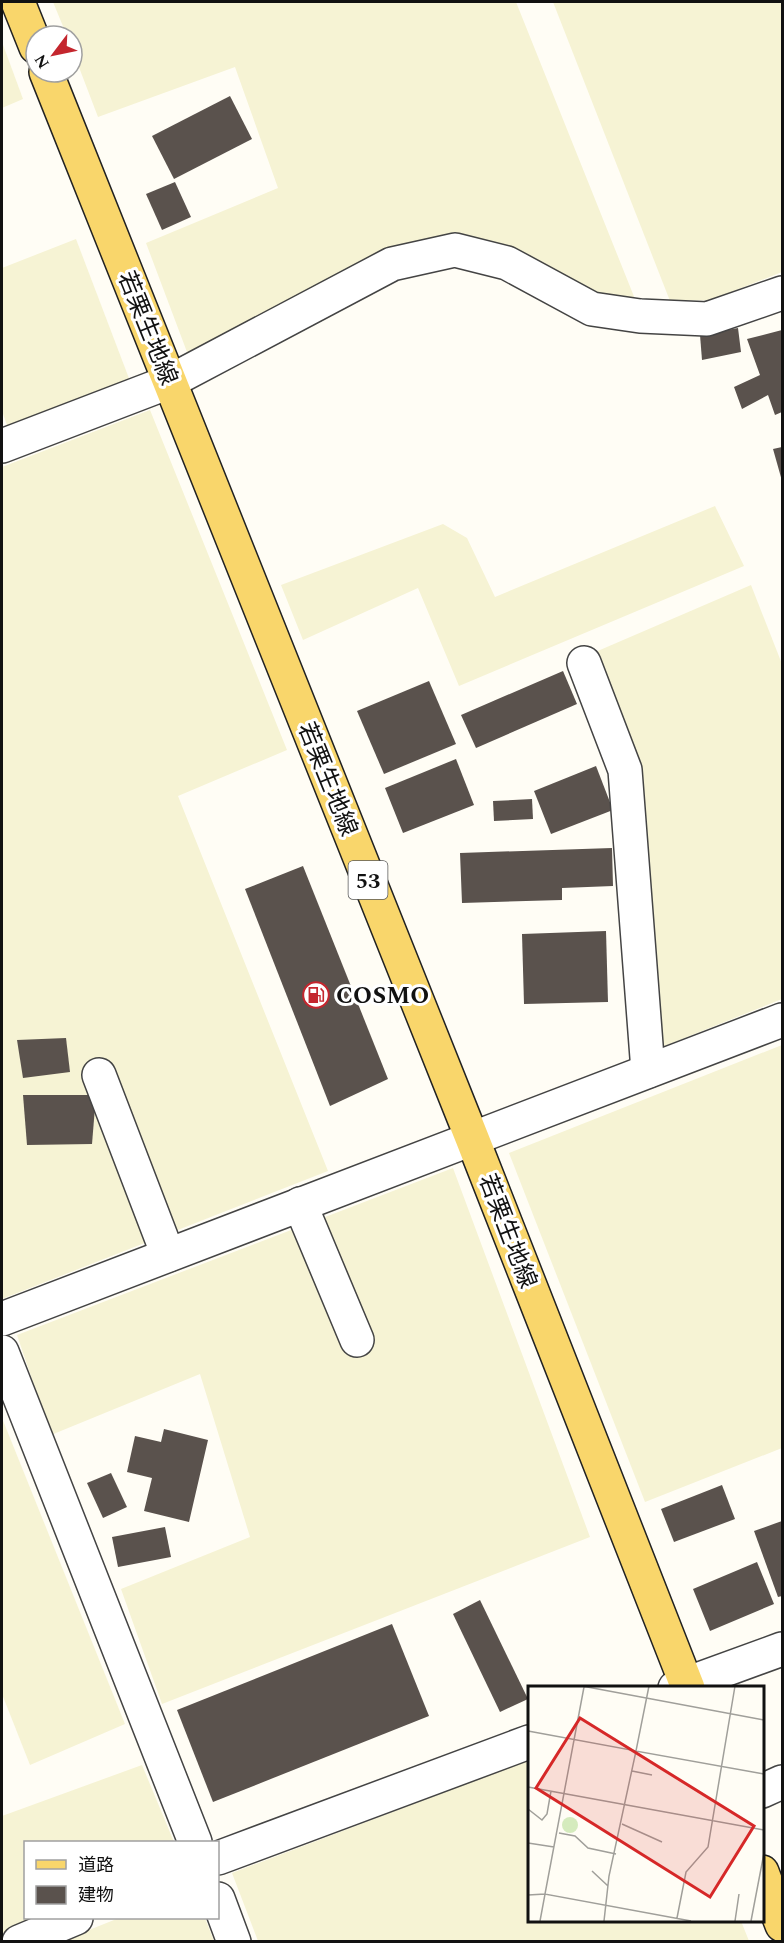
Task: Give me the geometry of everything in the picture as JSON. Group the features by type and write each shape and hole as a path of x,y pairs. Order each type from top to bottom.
{"main road":[{"path":"18,2 27,24"},
{"name":"若栗生地線","path":"51,84 472,1138 683,1686"},
{"path":"763,1875 783,1925"}],"street":[{"path":"3,442 169,382 392,264 455,249 507,264 592,309 640,316 707,319 783,292"},
{"path":"584,663 625,770 648,1071"},
{"path":"2,1319 783,1020"},
{"path":"99,1075 168,1255"},
{"path":"300,1204 357,1340"},
{"path":"2,1352 195,1841"},
{"path":"686,1686 783,1649"},
{"path":"219,1858 528,1742"},
{"path":"763,1791 783,1782"},
{"path":"219,1902 234,1941"},
{"path":"19,1941 70,1919"}],"shaded area":[{"path":"53,2 516,2 635,299 612,300 467,239 190,360 146,243 278,188 235,67 98,117 84,80 84,24 62,24"},
{"path":"553,2 782,2 782,272 711,300 670,301"},
{"path":"2,42 23,99 2,108"},
{"path":"76,239 130,381 9,431 2,411 2,268"},
{"path":"150,410 287,750 178,796 328,1171 2,1299 2,467"},
{"path":"715,506 744,566 459,686 418,588 303,640 281,585 443,524 467,538 495,597"},
{"path":"751,585 782,664 782,999 662,1047 593,653"},
{"path":"782,1045 782,1448 645,1502 509,1153"},
{"path":"453,1168 590,1537 162,1704 121,1589 250,1537 200,1374 51,1435 17,1335"},
{"path":"2,1418 125,1724 30,1765 2,1694"},
{"path":"528,1760 528,1922 741,1922 749,1941 258,1941 232,1873"},
{"path":"142,1765 174,1841 24,1841 24,1919 35,1919 2,1933 2,1816"},
{"path":"116,1919 205,1919 214,1941 59,1942"}],"building":[{"path":"230,96 252,139 174,179 152,136"},
{"path":"175,182 191,217 162,230 146,194"},
{"path":"738,328 741,352 702,360 700,335"},
{"path":"782,330 782,412 775,415 768,395 742,409 734,387 760,375 747,339"},
{"path":"782,447 782,481 773,449"},
{"path":"563,671 577,704 476,748 461,715"},
{"path":"429,681 456,744 384,774 357,711"},
{"path":"456,759 474,805 403,833 385,788"},
{"path":"596,766 613,810 551,834 534,791"},
{"path":"532,799 533,819 494,821 493,801"},
{"path":"612,848 613,886 562,888 562,900 462,903 460,853"},
{"path":"303,866 388,1079 330,1106 245,889"},
{"path":"606,931 608,1002 524,1004 522,934"},
{"path":"66,1038 70,1072 23,1078 17,1040"},
{"path":"23,1095 96,1095 92,1144 27,1145"},
{"path":"164,1429 208,1440 189,1522 144,1511 152,1478 127,1472 135,1436 161,1442"},
{"path":"111,1473 127,1507 103,1518 87,1483"},
{"path":"722,1485 735,1519 674,1542 661,1509"},
{"path":"782,1521 782,1596 778,1597 754,1531"},
{"path":"165,1527 171,1557 118,1567 112,1537"},
{"path":"757,1562 774,1604 710,1631 693,1589"},
{"path":"480,1600 528,1699 500,1712 453,1614"},
{"path":"392,1624 429,1716 213,1802 177,1710"}],"place":[{"name":"COSMO","path":"316,995"}]}
